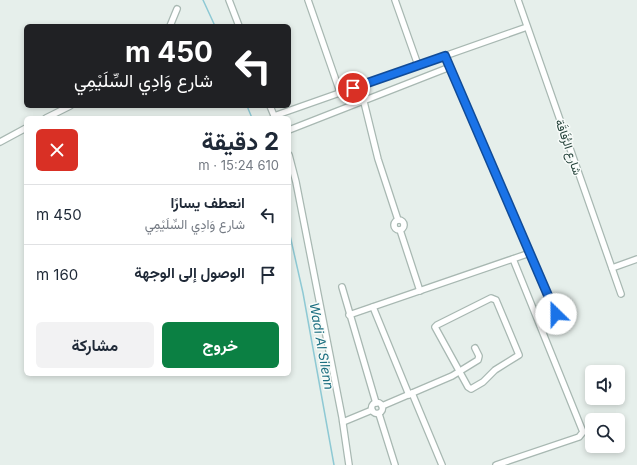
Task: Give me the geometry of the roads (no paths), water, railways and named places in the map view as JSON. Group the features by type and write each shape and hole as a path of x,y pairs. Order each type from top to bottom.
{"street":[{"path":"229,0 238,24"},
{"path":"308,0 340,92"},
{"path":"395,0 418,65"},
{"name":"شارع الرُّفَاقَة","path":"518,0 621,294"},
{"path":"171,24 177,9"},
{"path":"277,116 340,92 527,27"},
{"path":"445,56 556,314 554,319 540,326"},
{"path":"291,129 364,102 450,67"},
{"path":"364,102 378,158 398,220 394,226 396,229 400,230 420,291"},
{"path":"50,116 66,108"},
{"path":"0,142 24,129"},
{"path":"291,163 343,422 349,465"},
{"path":"349,315 530,253"},
{"path":"612,268 637,258"},
{"path":"496,465 582,434 582,429 513,259"},
{"path":"342,287 376,403"},
{"path":"491,298 496,299 519,355 495,370 486,380 472,388 468,387 460,372 435,327 491,298"},
{"path":"373,307 442,465"},
{"path":"382,406 460,372 478,360 479,356 475,348"},
{"path":"372,410 372,406 376,403"},
{"path":"376,403 380,403 382,406"},
{"path":"382,406 382,410 379,414 395,465"},
{"path":"343,422 372,410"},
{"path":"372,410 374,413 379,414"}],"waterway":[{"name":"Wadi Al Silenn","path":"203,0 214,24"},
{"name":"Wadi Al Silenn","path":"248,108 251,116"},
{"name":"Wadi Al Silenn","path":"291,240 303,293 334,465"}]}
